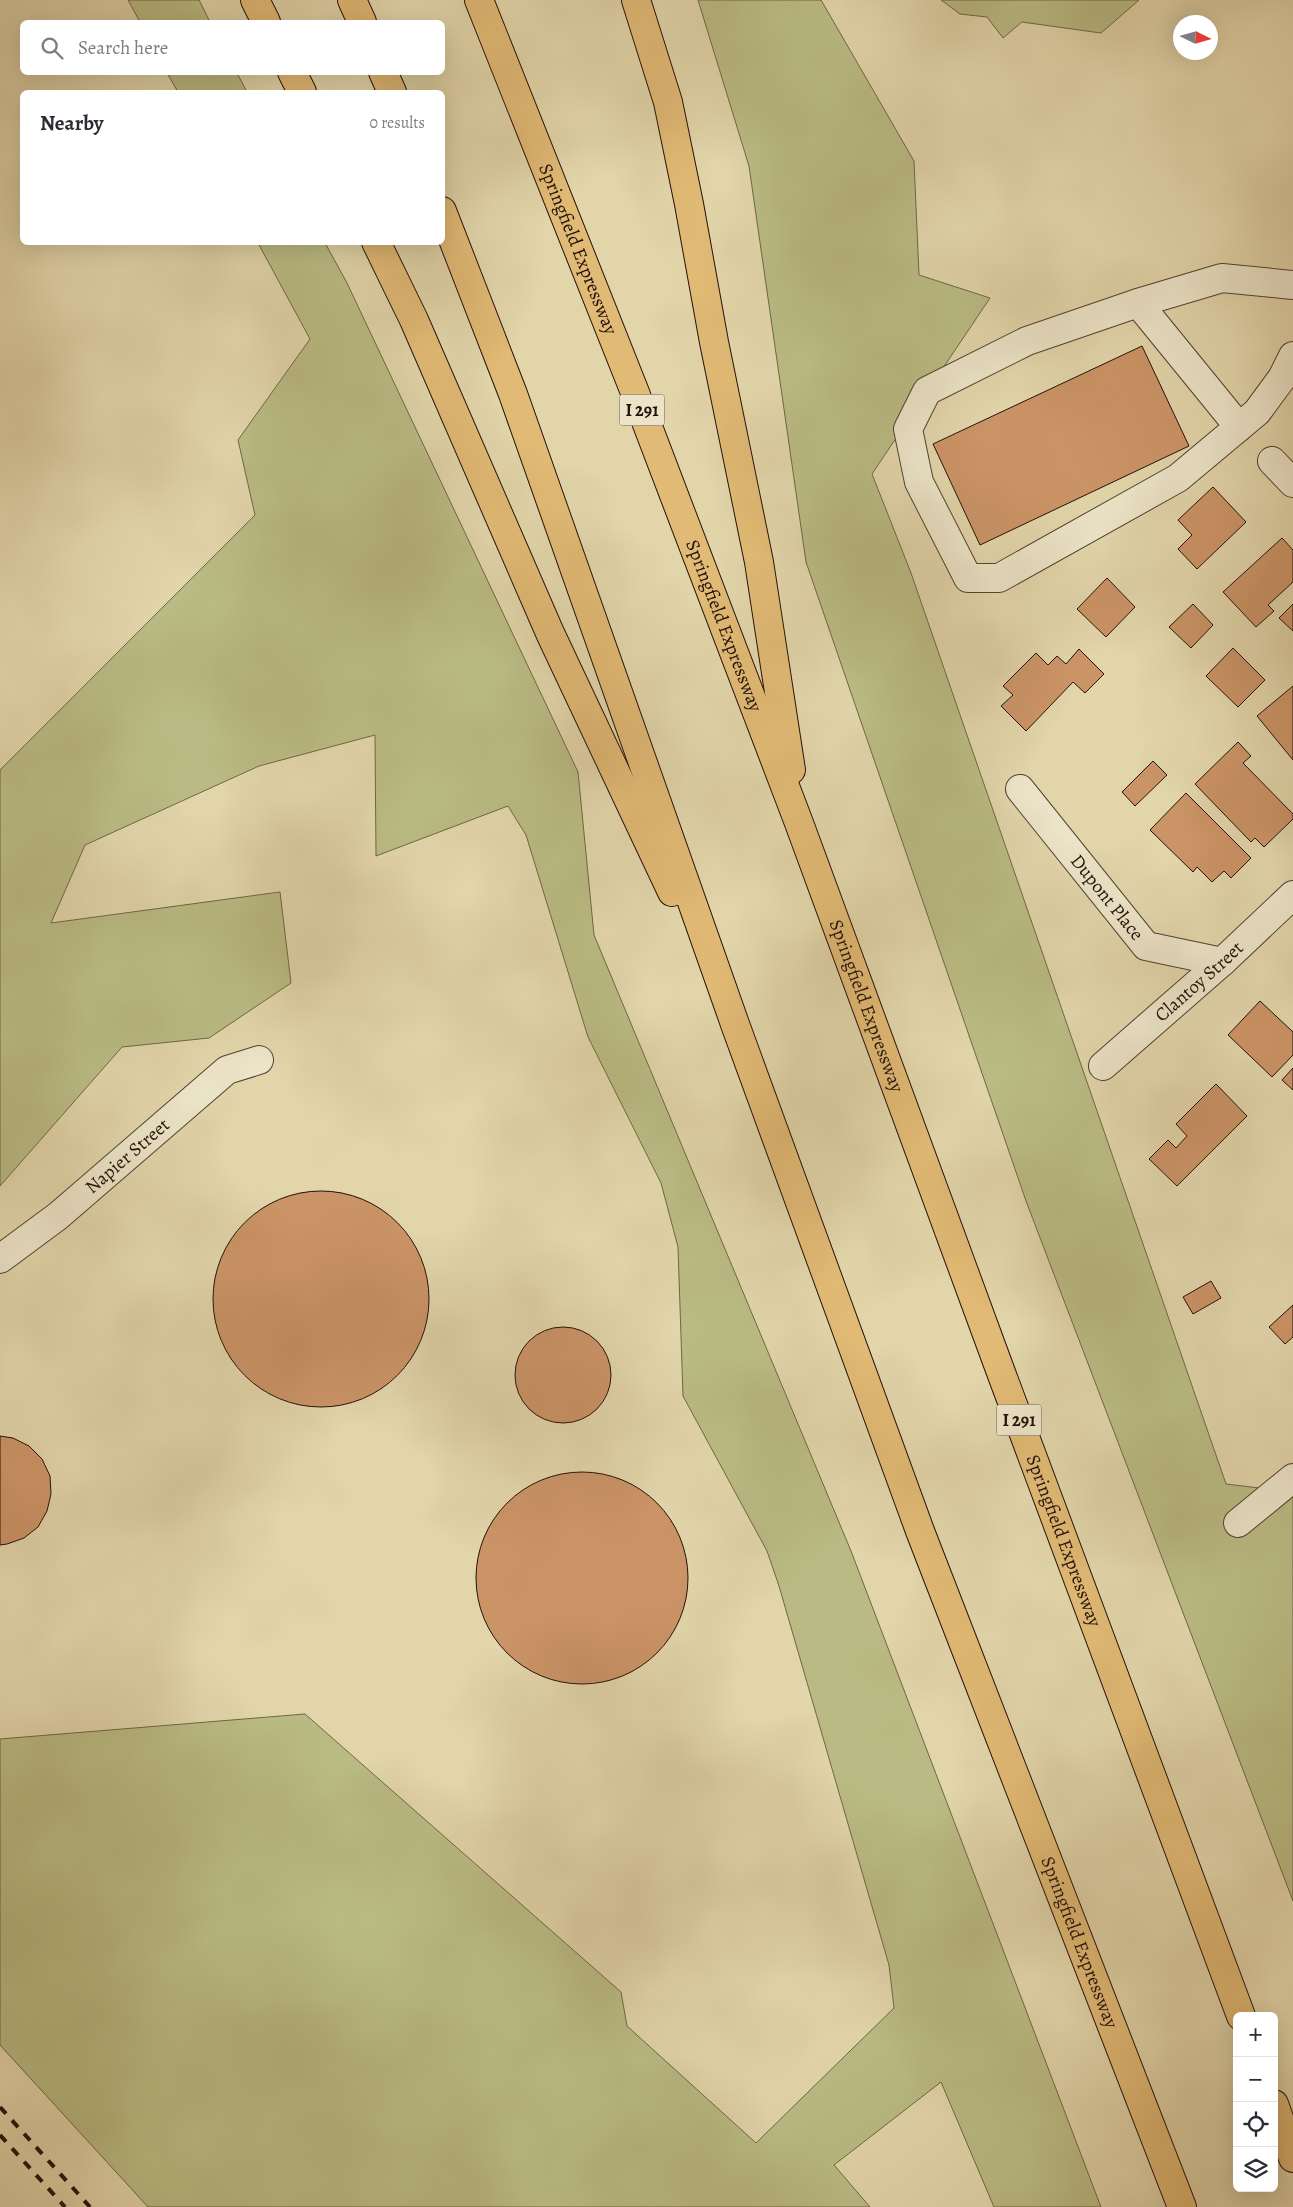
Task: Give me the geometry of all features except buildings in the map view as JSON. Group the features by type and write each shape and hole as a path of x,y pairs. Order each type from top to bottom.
{"highway":[{"path":"254,0 265,20"},
{"path":"352,0 361,20"},
{"name":"Springfield Expressway","path":"479,0 634,390 799,823 996,1358 1241,2012"},
{"path":"636,0 668,102 690,204 714,342 759,562 799,823"},
{"path":"294,75 301,90"},
{"path":"384,75 391,90"},
{"name":"Springfield Expressway","path":"445,219 513,394 736,1027 920,1531 1182,2207"},
{"path":"377,245 414,320 550,634 736,1027"},
{"path":"1278,2115 1293,2158"}],"street":[{"path":"1293,285 1222,278 1138,303 1027,342 927,391 908,429 920,482 968,578 999,578 1178,478 1257,412 1282,378 1293,356"},
{"path":"1138,303 1240,427"},
{"path":"1272,461 1293,482"},
{"name":"Dupont Place","path":"1020,789 1146,946 1222,962"},
{"name":"Clantoy Street","path":"1103,1066 1222,962 1293,895"},
{"name":"Napier Street","path":"0,1259 58,1216 228,1070 258,1060"},
{"path":"1238,1523 1293,1478"}],"green space":[{"path":"128,0 199,0 209,20 139,20"},
{"path":"698,0 821,0 914,161 919,275 990,298 872,474 911,573 1226,1484 1293,1492 1293,1901 1026,1201 806,562 749,166"},
{"path":"941,0 1139,0 1101,33 1022,22 1003,38 987,17 960,14"},
{"path":"168,75 238,75 246,90 177,90"},
{"path":"259,245 326,245 346,281 578,772 594,935 851,1551 1101,2207 994,2207 941,2082 834,2165 870,2207 148,2207 0,2045 0,1739 305,1714 621,1992 627,2026 756,2143 894,2008 889,1965 779,1586 767,1551 683,1396 678,1247 661,1183 588,1037 526,835 508,806 376,856 375,735 259,766 85,845 51,923 280,892 291,983 209,1038 122,1047 0,1186 0,770 255,515 238,440 310,339"}],"railway":[{"path":"0,2107 90,2207"},
{"path":"0,2135 65,2207"}]}
